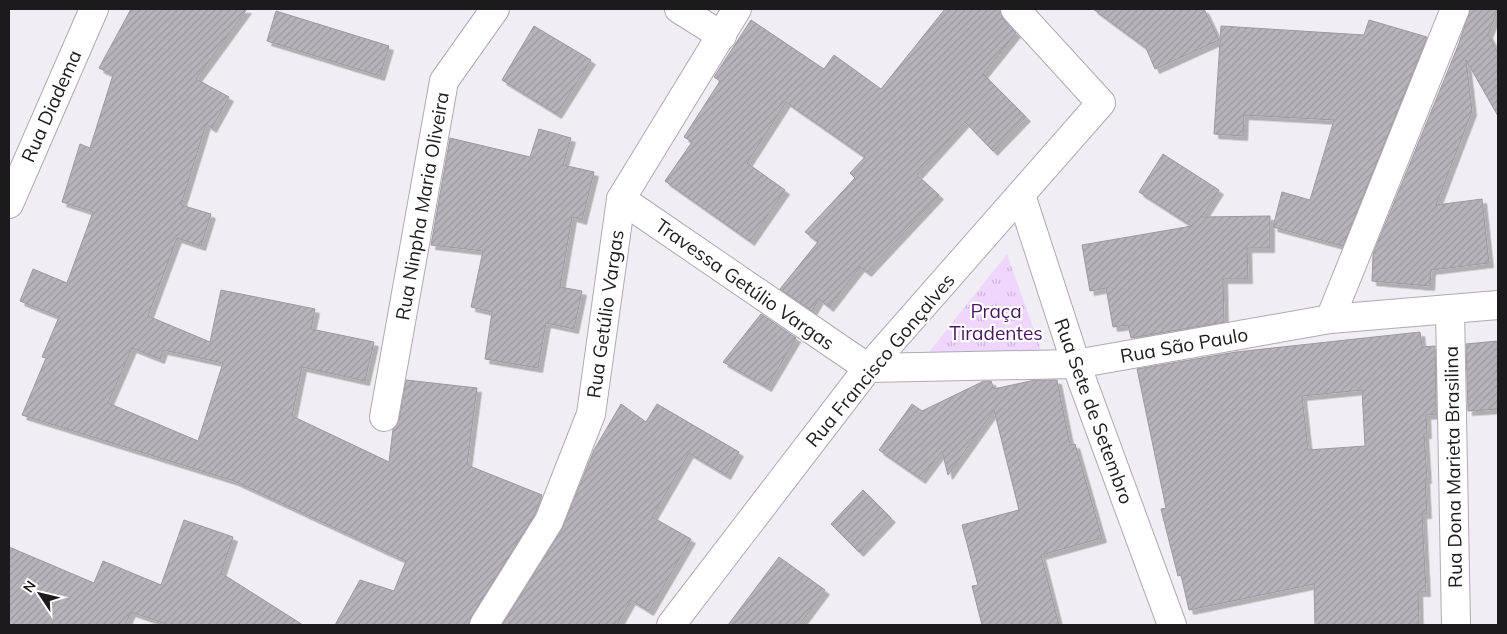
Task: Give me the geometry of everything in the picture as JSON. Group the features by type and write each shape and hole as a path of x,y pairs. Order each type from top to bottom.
{"street":[{"name":"Rua Diadema","path":"9,204 94,9"},
{"name":"Rua Ninpha Maria Oliveira","path":"384,417 444,81 495,9"},
{"path":"679,9 722,36"},
{"name":"Rua Getúlio Vargas","path":"484,625 549,521 591,414 622,199 737,9"},
{"name":"Rua Francisco Gonçalves","path":"671,625 868,368 1101,103 1014,9"},
{"path":"1330,319 1455,9"},
{"name":"Rua Sete de Setembro","path":"1021,195 1076,364 1172,625"},
{"name":"Travessa Getúlio Vargas","path":"622,199 868,368"},
{"name":"Rua São Paulo","path":"868,368 1076,364 1330,319 1498,305"},
{"name":"Rua Dona Marieta Brasilina","path":"1450,309 1456,625"}],"green space":[{"name":"Praça Tiradentes","path":"1007,254 1042,353 921,362"}],"building":[{"path":"131,9 247,9 196,79 229,97 212,128 206,124 181,205 211,214 201,246 177,238 148,316 210,342 221,290 315,309 311,329 374,342 365,381 302,367 292,416 389,462 393,429 399,420 406,380 477,388 467,465 542,495 535,514 471,617 468,625 335,625 360,580 394,591 406,561 234,481 22,415 46,358 42,357 59,317 20,301 33,269 67,283 93,212 62,202 80,144 90,148 113,75 99,68","holes":["132,348 160,359 163,350 223,363 198,441 108,403"]},
{"path":"945,9 1000,9 1003,19 1016,33 983,74 1026,117 993,151 965,122 917,175 939,195 867,272 860,267 829,307 819,299 812,311 780,289 818,242 805,232 855,178 850,173 865,157 786,102 747,163 785,190 750,241 665,181 692,142 684,137 720,81 714,77 751,20 824,69 834,55 881,89"},
{"path":"1093,9 1204,9 1219,40 1155,69 1146,48"},
{"path":"1470,9 1498,9 1488,34 1498,53 1498,116 1466,60 1472,111 1436,205 1482,199 1489,263 1431,270 1430,286 1372,281 1373,254 1458,46"},
{"path":"276,11 389,46 380,76 267,41"},
{"path":"1369,20 1427,37 1343,246 1273,227 1282,192 1310,200 1334,120 1244,115 1243,136 1214,134 1221,26 1364,35"},
{"path":"534,26 591,60 557,114 502,80"},
{"path":"539,129 571,138 563,165 594,172 582,220 572,217 560,287 582,291 574,329 546,323 538,368 485,359 492,312 471,307 483,251 431,245 450,138 530,157"},
{"path":"1163,154 1219,190 1202,217 1270,216 1270,248 1247,248 1248,279 1223,279 1224,322 1131,338 1128,325 1113,327 1106,288 1090,291 1082,245 1192,226 1139,192"},
{"path":"761,314 796,338 767,387 723,362"},
{"path":"1420,332 1422,347 1435,346 1436,414 1426,415 1427,434 1424,434 1427,514 1422,514 1426,592 1418,592 1419,625 1315,625 1314,584 1189,610 1181,575 1178,576 1161,509 1166,508 1137,369 1236,352","holes":["1362,390 1365,446 1308,450 1302,396"]},
{"path":"1498,341 1498,409 1468,411 1466,344"},
{"path":"1035,380 1057,380 1070,445 1075,444 1102,538 1041,555 1059,625 982,625 972,586 978,585 962,525 1019,510 994,410 948,475 942,451 921,479 879,450 912,404 922,411 984,381 991,381 994,389"},
{"path":"621,404 646,422 657,404 739,452 726,475 689,453 652,517 691,539 649,611 631,600 617,625 502,625 562,529 594,450"},
{"path":"863,490 891,518 859,552 831,524"},
{"path":"184,520 233,537 221,573 303,625 169,625 131,612 125,625 9,625 9,547 94,583 103,561 161,585"},
{"path":"779,557 825,590 799,625 728,625"}]}
